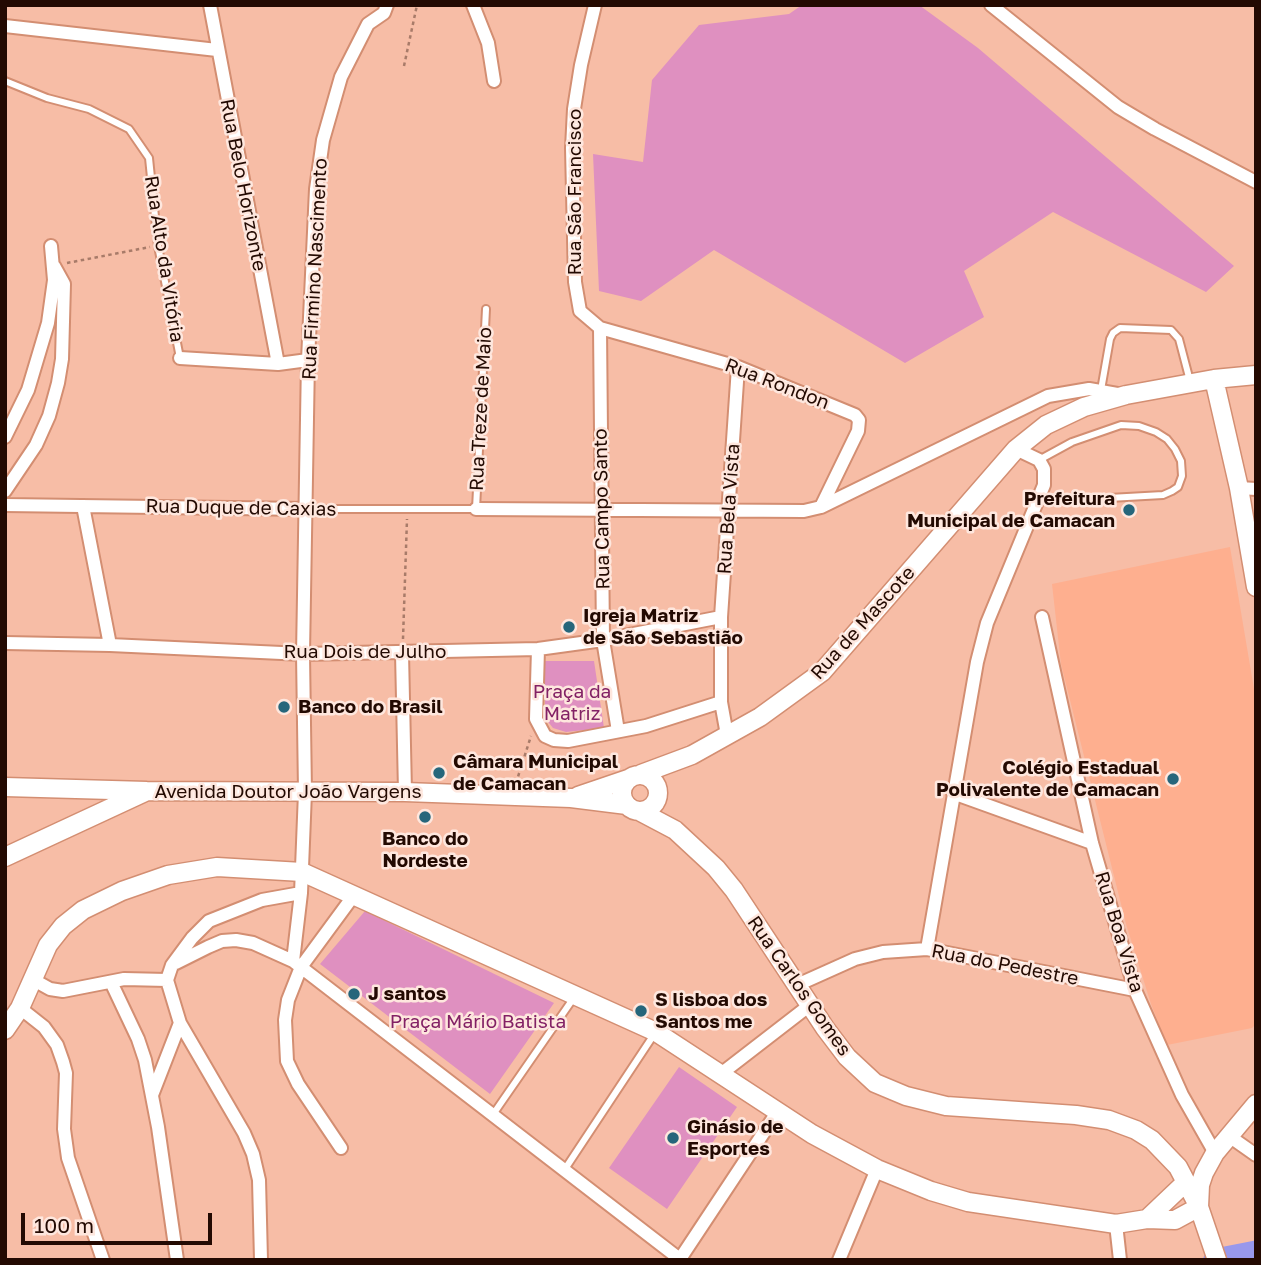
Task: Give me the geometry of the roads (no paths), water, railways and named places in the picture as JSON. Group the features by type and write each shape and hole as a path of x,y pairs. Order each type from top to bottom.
{"main road":[{"name":"Rua de Mascote","path":"634,777 691,755 760,717 822,672 1016,449 1046,425 1062,416 1126,396 1214,379 1256,375"},
{"path":"1214,379 1247,488 1256,587"},
{"path":"634,777 653,780 658,793 652,806 633,808 622,792 634,777"},
{"name":"Avenida Doutor João Vargens","path":"571,798 634,777"},
{"name":"Avenida Doutor João Vargens","path":"5,787 147,791 405,792 571,798 633,808"},
{"path":"5,857 147,791"},
{"name":"Rua Carlos Gomes","path":"633,808 675,831 716,868 734,890 847,1057 875,1083 906,1096 946,1107 1076,1115 1109,1120 1136,1130 1152,1140 1178,1167 1199,1207 1217,1260"},
{"path":"5,1030 20,1008 48,945 63,926 83,910 122,891 168,875 217,867 302,872 656,1032 812,1134 877,1169 931,1191 968,1202 1116,1224 1147,1219 1175,1220 1199,1207 1200,1185 1204,1172 1215,1153 1256,1104"},
{"path":"1147,1219 1186,1182"}],"street":[{"name":"Rua Belo Horizonte","path":"210,5 278,363"},
{"name":"Rua Firmino Nascimento","path":"297,964 305,792 303,654 308,360 316,189 323,140 338,86 368,24 384,13 387,5"},
{"path":"473,5 488,43 494,81"},
{"name":"Rua São Francisco","path":"595,5 577,87 572,162 576,298 580,311 600,328"},
{"path":"991,5 1118,107 1155,130 1256,182"},
{"path":"5,26 217,50"},
{"path":"5,437 28,390 53,300 54,266 51,246"},
{"path":"5,491 36,445 49,416 58,383 64,284 54,266"},
{"name":"Rua Rondon","path":"600,328 738,367 850,412 859,420 858,431 821,507"},
{"name":"Rua Campo Santo","path":"600,328 603,640 618,731"},
{"name":"Rua Alto da Vitória","path":"180,358 278,363 308,360"},
{"name":"Rua Bela Vista","path":"727,735 721,702 721,617 738,367"},
{"name":"Rua Treze de Maio","path":"476,509 804,511 821,507 1048,396 1072,390 1101,390 1126,396"},
{"path":"927,949 977,662 987,623 1044,485 1044,469 1039,460 1016,449"},
{"name":"Rua Duque de Caxias","path":"5,505 307,509"},
{"path":"83,506 110,645"},
{"name":"Rua Dois de Julho","path":"5,643 303,654 538,649 603,640 721,617"},
{"name":"Rua Boa Vista","path":"1042,617 1092,843 1135,990 1182,1095 1215,1153"},
{"path":"538,649 536,719 545,736 554,740 568,741 646,726 721,702"},
{"path":"402,653 405,792"},
{"path":"953,793 1092,843"},
{"path":"261,1260 259,1180 253,1154 244,1133 180,1023 167,980 172,965 209,921 262,900 301,894"},
{"path":"341,1149 298,1084 287,1060 285,1020 297,964 354,895"},
{"path":"172,965 222,941 236,940 253,943 297,964 680,1259 778,1111"},
{"name":"Rua do Pedestre","path":"797,985 864,957 883,952 927,949 1135,990"},
{"path":"32,979 50,989 63,991 131,979 167,980"},
{"path":"111,982 145,1060 158,1127 177,1260"},
{"path":"722,1073 810,1005"},
{"path":"20,1008 44,1027 57,1045 63,1062 66,1073 64,1129 68,1158 103,1260"},
{"path":"151,1097 180,1023"},
{"path":"1229,1136 1256,1155"},
{"path":"839,1260 877,1169"},
{"path":"1116,1224 1121,1260"}],"lane":[{"name":"Rua Alto da Vitória","path":"5,81 47,98 89,108 129,129 149,158 158,246 180,358"},
{"name":"Rua Treze de Maio","path":"476,509 486,309"},
{"path":"1101,390 1110,339 1113,333 1121,328 1171,330 1179,339 1191,383"},
{"path":"1039,460 1072,442 1121,425 1139,426 1156,432 1167,439 1175,449 1181,461 1182,475 1178,487 1172,491 1163,495 1091,499"},
{"name":"Rua Duque de Caxias","path":"307,509 476,509"},
{"path":"494,1114 576,995"},
{"path":"565,1169 656,1032"}],"waterway":[{"path":"1215,1260 1256,1252"}],"place":[{"name":"Prefeitura Municipal de Camacan","path":"1129,510"},
{"name":"Igreja Matriz de São Sebastião","path":"569,627"},
{"name":"Banco do Brasil","path":"284,707"},
{"name":"Câmara Municipal de Camacan","path":"439,773"},
{"name":"Colégio Estadual Polivalente de Camacan","path":"1173,779"},
{"name":"Banco do Nordeste","path":"425,817"},
{"name":"J santos","path":"354,994"},
{"name":"S lisboa dos Santos me","path":"641,1011"},
{"name":"Ginásio de Esportes","path":"673,1138"}],"park label":[{"name":"Praça da Matriz","path":"572,703"},
{"name":"Praça Mário Batista","path":"478,1022"}]}
